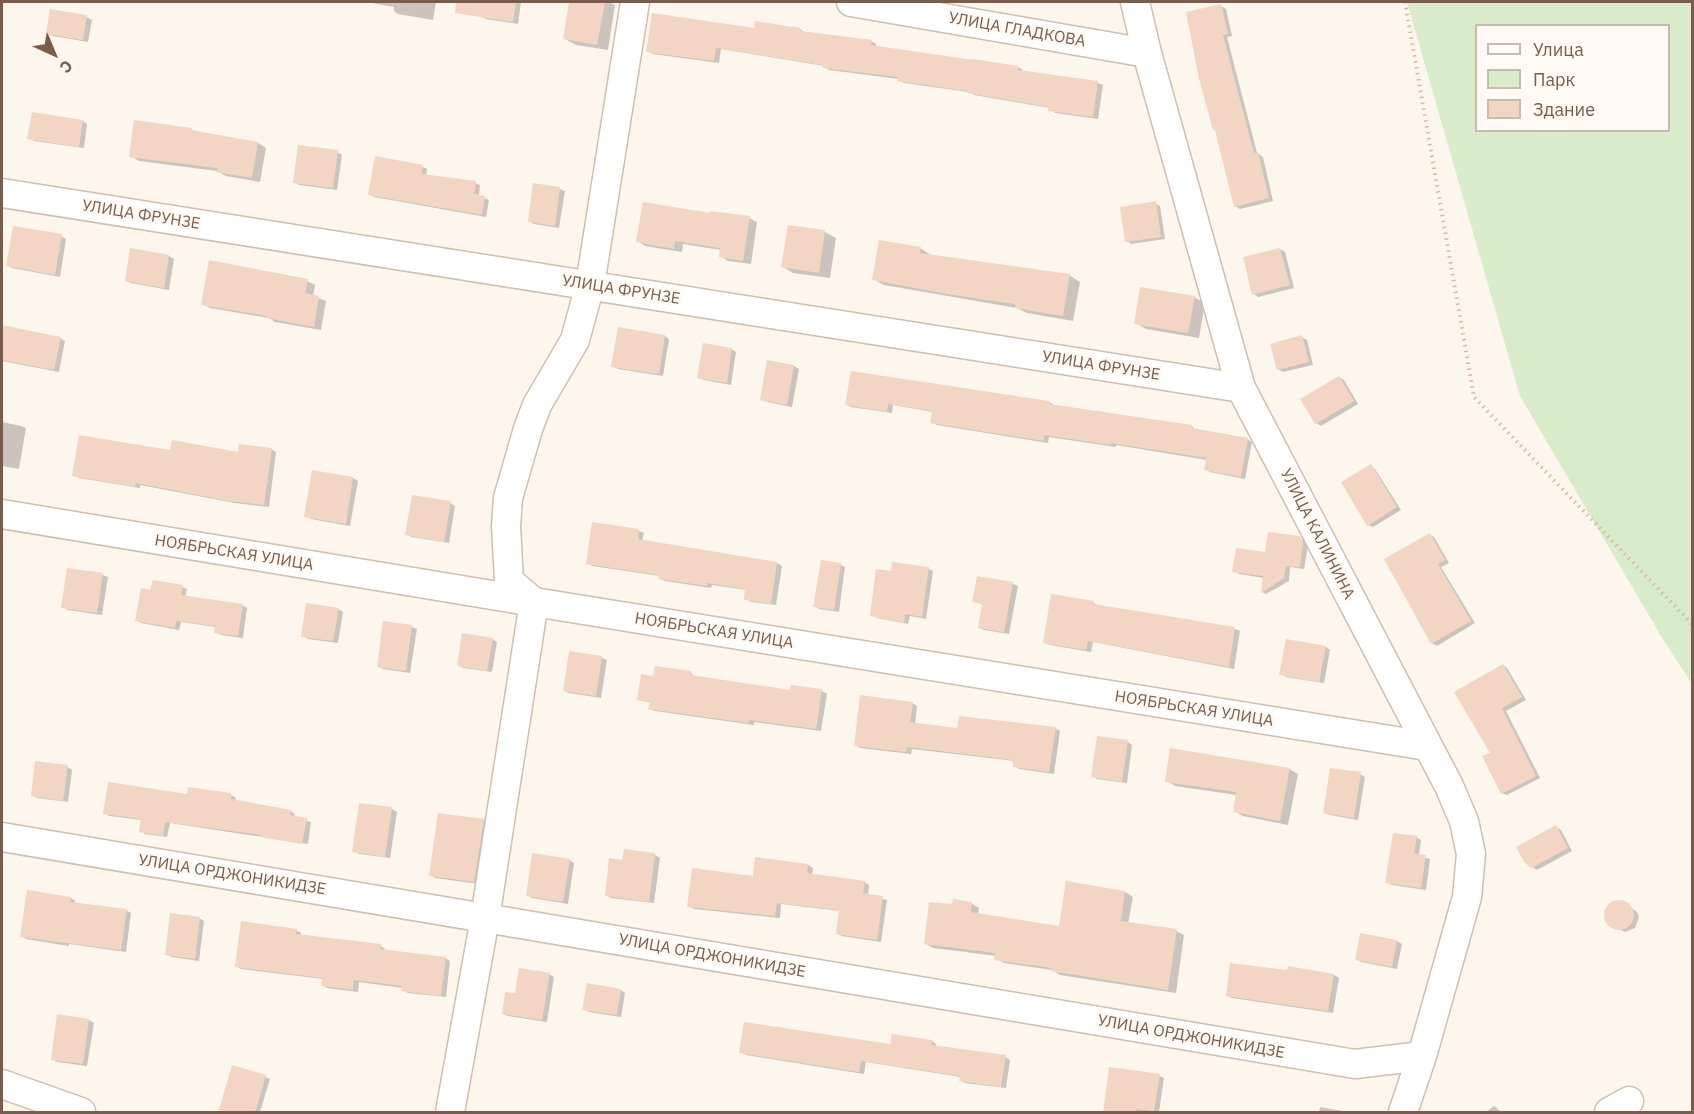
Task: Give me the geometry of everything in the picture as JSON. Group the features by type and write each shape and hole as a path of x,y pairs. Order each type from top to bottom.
{"street":[{"path":"450,1113 484,918 534,603 509,581 506,526 508,498 537,405 575,340 590,285 635,2"},
{"name":"УЛИЦА ГЛАДКОВА","path":"851,2 1147,53"},
{"name":"УЛИЦА КАЛИНИНА","path":"1135,2 1147,53 1241,388 1449,786 1464,821 1471,854 1467,897 1422,1056 1403,1113"},
{"name":"УЛИЦА ФРУНЗЕ","path":"2,193 1241,388"},
{"name":"НОЯБРЬСКАЯ УЛИЦА","path":"2,514 534,603 1427,746"},
{"name":"УЛИЦА ОРДЖОНИКИДЗЕ","path":"2,837 1355,1064 1422,1056"},
{"path":"2,1084 81,1113"}],"path":[{"path":"1405,2 1474,397 1692,624"}],"green space":[{"path":"1407,2 1692,2 1692,684 1661,636 1520,396"}],"building":[{"path":"456,2 516,2 513,22 455,13"},
{"path":"569,2 605,2 597,45 563,39"},
{"path":"1221,4 1228,34 1223,35 1254,153 1258,152 1269,198 1234,207 1215,130 1213,130 1199,79 1186,12"},
{"path":"50,9 87,15 83,40 46,34"},
{"path":"652,13 754,28 755,21 800,28 800,31 872,40 871,45 1018,66 1018,70 1098,81 1093,117 1048,111 1049,107 967,93 968,91 897,81 898,77 823,68 823,65 716,48 714,61 646,52"},
{"path":"32,112 83,120 79,147 27,139"},
{"path":"134,120 192,128 191,130 258,142 252,178 216,172 217,168 129,157"},
{"path":"298,145 338,150 333,188 293,183"},
{"path":"375,156 423,165 422,174 476,181 474,194 485,196 482,215 368,195"},
{"path":"533,183 560,187 555,226 528,222"},
{"path":"1156,201 1161,237 1125,242 1120,207"},
{"path":"643,202 710,213 710,211 750,216 743,261 719,257 720,248 675,241 674,249 636,242"},
{"path":"788,225 825,230 819,273 781,267"},
{"path":"13,226 62,234 55,275 6,266"},
{"path":"879,240 921,247 920,253 1070,274 1063,316 1015,308 1015,304 872,280"},
{"path":"130,248 169,255 164,288 125,281"},
{"path":"1280,248 1290,285 1252,295 1243,257"},
{"path":"209,260 308,279 305,293 319,296 314,327 266,318 267,316 201,305"},
{"path":"1140,287 1195,296 1188,333 1134,324"},
{"path":"2,325 61,337 54,370 2,360"},
{"path":"618,327 665,335 659,374 611,367"},
{"path":"1302,335 1309,362 1277,370 1270,344"},
{"path":"703,343 732,348 727,383 697,378"},
{"path":"767,360 794,365 787,405 760,400"},
{"path":"851,371 1192,425 1192,428 1248,438 1241,477 1204,470 1206,458 1044,435 1044,441 930,423 932,411 888,404 887,412 845,405"},
{"path":"1339,376 1354,401 1315,424 1300,399"},
{"path":"79,435 170,450 172,440 238,452 239,444 272,448 264,505 229,501 136,483 135,487 72,476"},
{"path":"1371,464 1397,507 1367,526 1341,482"},
{"path":"312,470 353,477 346,524 304,517"},
{"path":"412,495 451,501 444,542 405,535"},
{"path":"592,522 639,529 638,539 777,562 771,604 744,600 745,589 658,579 659,575 586,564"},
{"path":"1268,532 1300,536 1303,542 1300,567 1286,566 1284,578 1261,593 1263,576 1232,572 1236,548 1265,552"},
{"path":"1430,533 1445,560 1438,564 1471,621 1431,644 1384,559"},
{"path":"821,560 841,563 834,610 813,607"},
{"path":"892,562 929,567 922,617 905,614 904,623 870,616 876,569 891,571"},
{"path":"67,568 103,573 97,613 61,608"},
{"path":"977,576 1013,582 1004,632 978,628 982,604 972,602"},
{"path":"153,580 183,585 181,595 243,604 238,636 214,633 215,626 176,621 175,628 135,621 141,588 150,590"},
{"path":"1051,594 1094,601 1094,604 1235,627 1229,667 1088,641 1086,650 1043,643"},
{"path":"306,603 339,608 333,641 301,637"},
{"path":"383,621 412,625 406,671 377,667"},
{"path":"462,633 493,638 487,671 457,666"},
{"path":"1286,639 1326,646 1319,682 1279,675"},
{"path":"569,651 602,656 596,696 563,691"},
{"path":"1503,664 1522,697 1502,708 1536,776 1501,794 1482,756 1490,753 1454,692"},
{"path":"655,666 691,671 691,675 790,690 791,685 822,689 816,729 749,720 749,723 648,709 650,702 637,700 641,674 653,676"},
{"path":"860,695 913,702 910,722 957,728 959,716 1056,727 1049,772 1013,767 1013,760 907,747 906,752 854,746"},
{"path":"1097,736 1128,740 1122,782 1091,777"},
{"path":"1170,748 1290,768 1280,821 1233,812 1236,792 1165,782"},
{"path":"35,761 68,765 63,801 31,796"},
{"path":"1330,768 1361,772 1354,818 1323,813"},
{"path":"108,782 187,794 188,787 231,793 231,799 291,810 290,815 307,818 302,844 260,837 261,835 165,822 163,836 139,832 141,819 103,814"},
{"path":"359,803 392,807 385,857 352,852"},
{"path":"438,813 484,819 474,882 429,876"},
{"path":"1556,825 1568,848 1531,868 1524,862 1516,847"},
{"path":"1393,833 1417,836 1414,853 1426,855 1421,888 1385,883"},
{"path":"624,849 655,853 649,902 605,896 609,858 622,860"},
{"path":"532,853 570,859 563,902 526,896"},
{"path":"755,857 808,864 807,873 865,881 863,893 883,896 877,940 836,934 839,910 777,903 775,916 687,907 692,868 753,876"},
{"path":"1066,881 1125,891 1121,921 1177,929 1168,990 1051,971 1052,968 994,960 995,953 924,944 929,902 952,904 953,899 972,902 971,912 1059,926"},
{"path":"27,890 71,897 70,902 127,909 121,950 20,937"},
{"path":"1619,900 1630,904 1634,915 1630,926 1619,930 1608,926 1604,915 1608,904"},
{"path":"170,913 200,917 195,959 165,955"},
{"path":"241,921 297,929 296,934 381,944 380,949 446,957 441,996 401,991 402,986 354,980 353,990 321,986 322,978 235,967"},
{"path":"1360,933 1397,940 1392,967 1355,960"},
{"path":"1230,963 1287,970 1288,966 1334,974 1328,1011 1226,996"},
{"path":"519,968 550,973 542,1020 502,1014 505,992 515,993"},
{"path":"587,983 621,989 617,1015 582,1010"},
{"path":"57,1014 89,1019 83,1064 51,1060"},
{"path":"744,1022 890,1044 892,1034 932,1040 931,1045 1006,1055 1001,1087 959,1081 960,1076 861,1061 859,1072 739,1053"},
{"path":"232,1065 266,1075 255,1113 218,1113"},
{"path":"1109,1067 1160,1074 1154,1111 1136,1109 1136,1113 1103,1113"}]}
